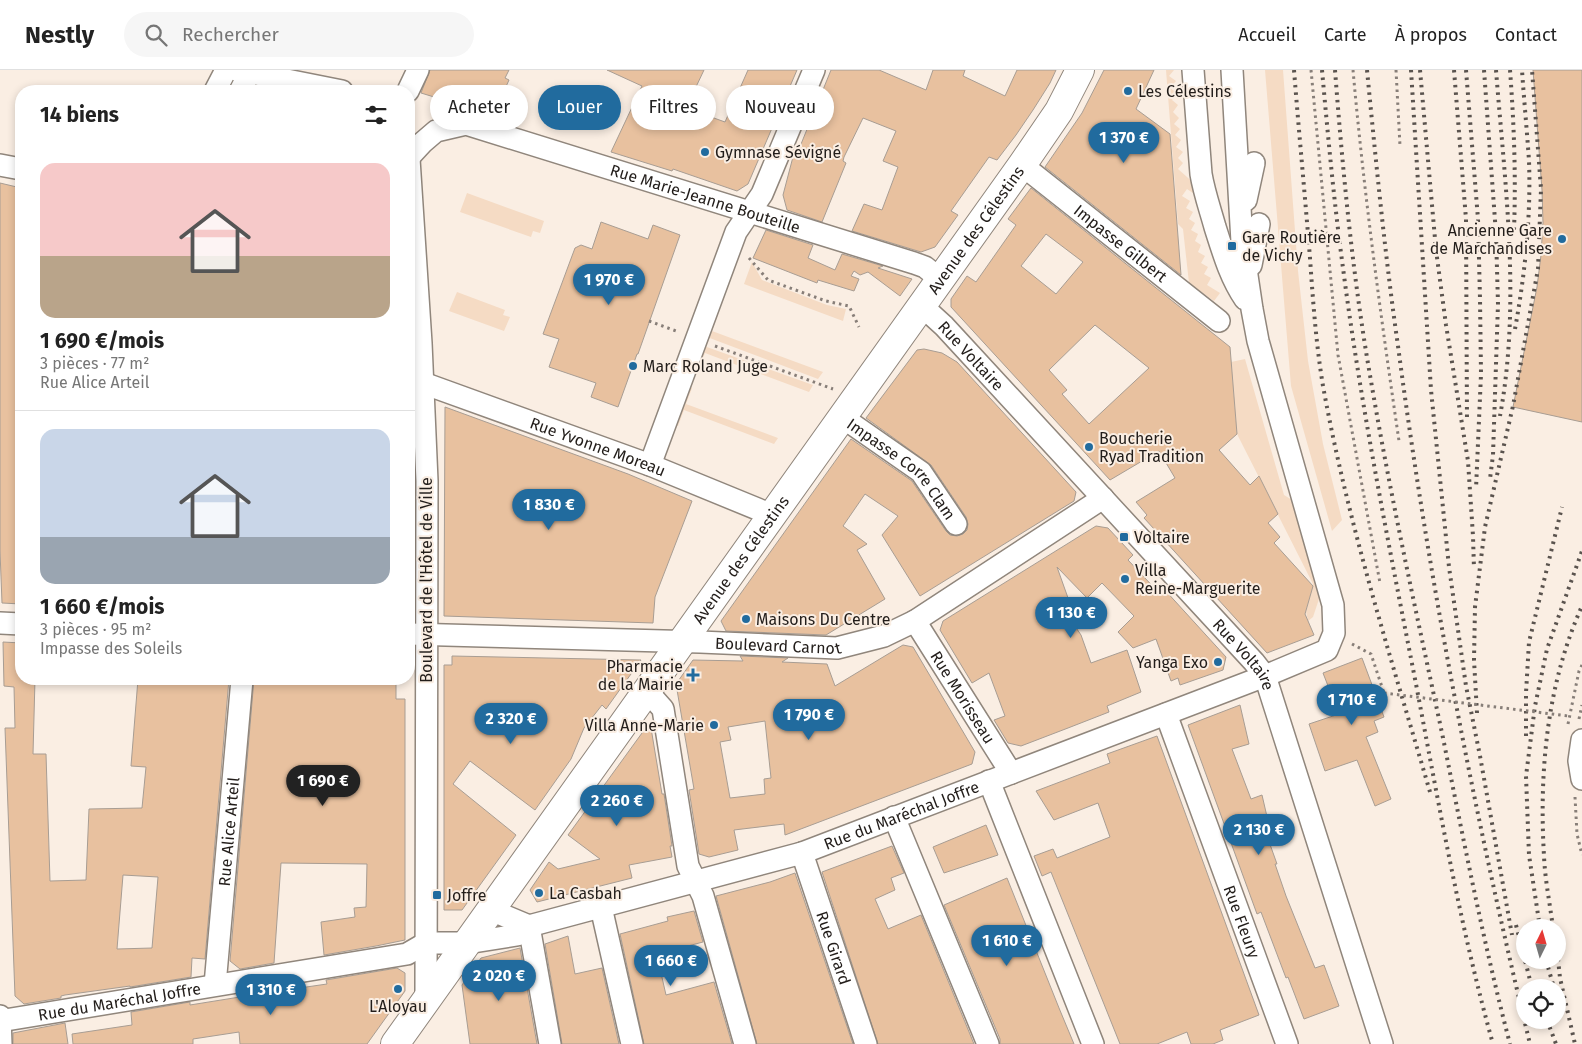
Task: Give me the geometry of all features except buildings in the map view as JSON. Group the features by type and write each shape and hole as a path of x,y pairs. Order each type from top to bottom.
{"main road":[{"name":"Avenue des Célestins","path":"395,1044 1022,165 1059,111 1080,70"}],"street":[{"path":"218,85 226,70"},
{"path":"411,85 418,70"},
{"path":"650,465 736,232 762,194 814,70"},
{"path":"1193,70 1203,189 1224,258 1235,285 1252,309"},
{"path":"1232,70 1242,105"},
{"path":"1240,70 1242,105"},
{"path":"242,85 246,71 313,85"},
{"name":"Rue du Maréchal Joffre","path":"0,1021 407,954 426,943 467,944 517,935 529,926 802,852 1265,676 1327,650 1334,633 1333,605 1258,341 1247,284 1250,226 1242,105"},
{"name":"Rue Marie-Jeanne Bouteille","path":"415,151 436,131 466,124 914,263 926,267 940,279"},
{"path":"0,165 15,169"},
{"name":"Impasse Gilbert","path":"1022,165 1219,321"},
{"name":"Boulevard de l'Hôtel de Ville","path":"415,283 423,383 418,478 418,635 426,1001"},
{"name":"Rue Voltaire","path":"922,306 944,326 1265,676 1382,1044"},
{"name":"Rue Yvonne Moreau","path":"423,383 650,465 772,515"},
{"name":"Impasse Corre Clam","path":"842,416 920,472 956,524"},
{"name":"Boulevard Carnot","path":"418,635 837,648 884,636 915,621 1103,498"},
{"name":"Rue Morisseau","path":"915,621 1011,773"},
{"path":"0,623 15,624"},
{"name":"Rue Alice Arteil","path":"215,985 241,685"},
{"path":"647,691 663,709 688,866 703,896 744,1044"},
{"name":"Rue Fleury","path":"1166,714 1287,1044"},
{"path":"1582,740 1580,761 1582,779"},
{"path":"989,781 1093,1044"},
{"path":"894,817 988,1044"},
{"name":"Rue Girard","path":"802,852 866,1044"},
{"path":"601,907 632,1044"},
{"path":"491,910 529,926 550,1044"},
{"path":"0,1016 1,1044"}],"path":[{"path":"1311,70 1338,355 1380,583"},
{"path":"1353,70 1371,244 1399,441"},
{"path":"1396,70 1400,146"},
{"path":"736,232 750,259 768,280 826,301 849,306 859,327"},
{"path":"649,321 836,390"},
{"path":"1371,654 1384,693 1568,716 1582,665"}],"shaded area":[{"path":"1166,70 1174,70 1169,76 1176,81 1170,88 1177,93 1172,100 1178,105 1173,112 1179,118 1174,124 1180,129 1175,135 1181,140 1176,147 1183,152 1178,158 1183,163 1178,169 1196,185 1199,197 1187,189 1182,196 1190,201 1186,208 1193,212 1189,219 1195,223 1191,230 1198,234 1195,241 1201,245 1198,252 1205,256 1201,263 1208,267 1204,274 1211,278 1207,285 1220,293 1214,301 1189,283 1183,229 1178,224"},
{"path":"1265,70 1283,70 1298,271 1308,361 1323,444 1342,520 1332,531 1291,386"},
{"path":"467,193 544,221 540,233 533,231 531,237 460,212"},
{"path":"752,262 762,280 827,305 846,309 843,321 744,284"},
{"path":"457,292 505,310 503,315 510,317 504,331 449,311"},
{"path":"716,313 718,314 712,331 823,372 818,379 707,337"},
{"path":"704,346 813,385 809,392 705,353 698,369 696,368"},
{"path":"1245,359 1284,495 1297,503 1320,596 1313,617 1308,621 1306,612 1313,584 1237,434 1231,362"},
{"path":"689,387 692,388 686,404 778,438 774,444 684,410 678,426 675,425"}],"railway":[{"path":"1294,70 1315,322 1323,386 1333,438 1358,540 1430,792"},
{"path":"1322,70 1340,243 1367,424 1451,865 1470,955 1493,1044"},
{"path":"1335,70 1354,265 1379,425 1474,889 1510,1044"},
{"path":"1367,70 1389,277 1424,522 1472,784 1530,1044"},
{"path":"1411,70 1431,390 1449,567 1466,686 1512,935"},
{"path":"1420,70 1436,250 1468,461 1474,569"},
{"path":"1454,70 1466,219 1467,422"},
{"path":"1466,70 1478,219 1480,299 1481,374 1476,489"},
{"path":"1484,70 1496,234 1498,304 1493,455 1490,479"},
{"path":"1496,70 1507,200 1510,287 1510,330 1500,416"},
{"path":"1510,70 1513,110 1514,230"},
{"path":"1515,329 1522,287 1529,203 1529,161 1522,70"},
{"path":"1477,713 1474,660 1475,607 1485,527 1513,406 1538,269 1541,189 1532,70"},
{"path":"1526,736 1529,642 1562,507"},
{"path":"1539,919 1529,855 1526,776 1535,706 1547,649 1582,551"},
{"path":"1552,919 1546,883 1543,824 1543,792 1548,728 1561,666 1582,606"},
{"path":"1527,969 1530,979"},
{"path":"1549,969 1551,979"},
{"path":"1559,969 1575,1044"},
{"path":"1550,1029 1556,1044"}],"place":[{"name":"Les Célestins","path":"1128,91"},
{"name":"Gymnase Sévigné","path":"705,152"},
{"name":"Ancienne Gare de Marchandises","path":"1562,239"},
{"name":"Gare Routière de Vichy","path":"1232,246"},
{"name":"Marc Roland Juge","path":"633,366"},
{"name":"Boucherie Ryad Tradition","path":"1089,447"},
{"name":"Voltaire","path":"1124,537"},
{"name":"Villa Reine-Marguerite","path":"1125,579"},
{"name":"Maisons Du Centre","path":"746,619"},
{"name":"Yanga Exo","path":"1218,662"},
{"name":"Pharmacie de la Mairie","path":"693,675"},
{"name":"Villa Anne-Marie","path":"714,725"},
{"name":"La Casbah","path":"539,893"},
{"name":"Joffre","path":"437,895"},
{"name":"L'Aloyau","path":"398,989"}]}
